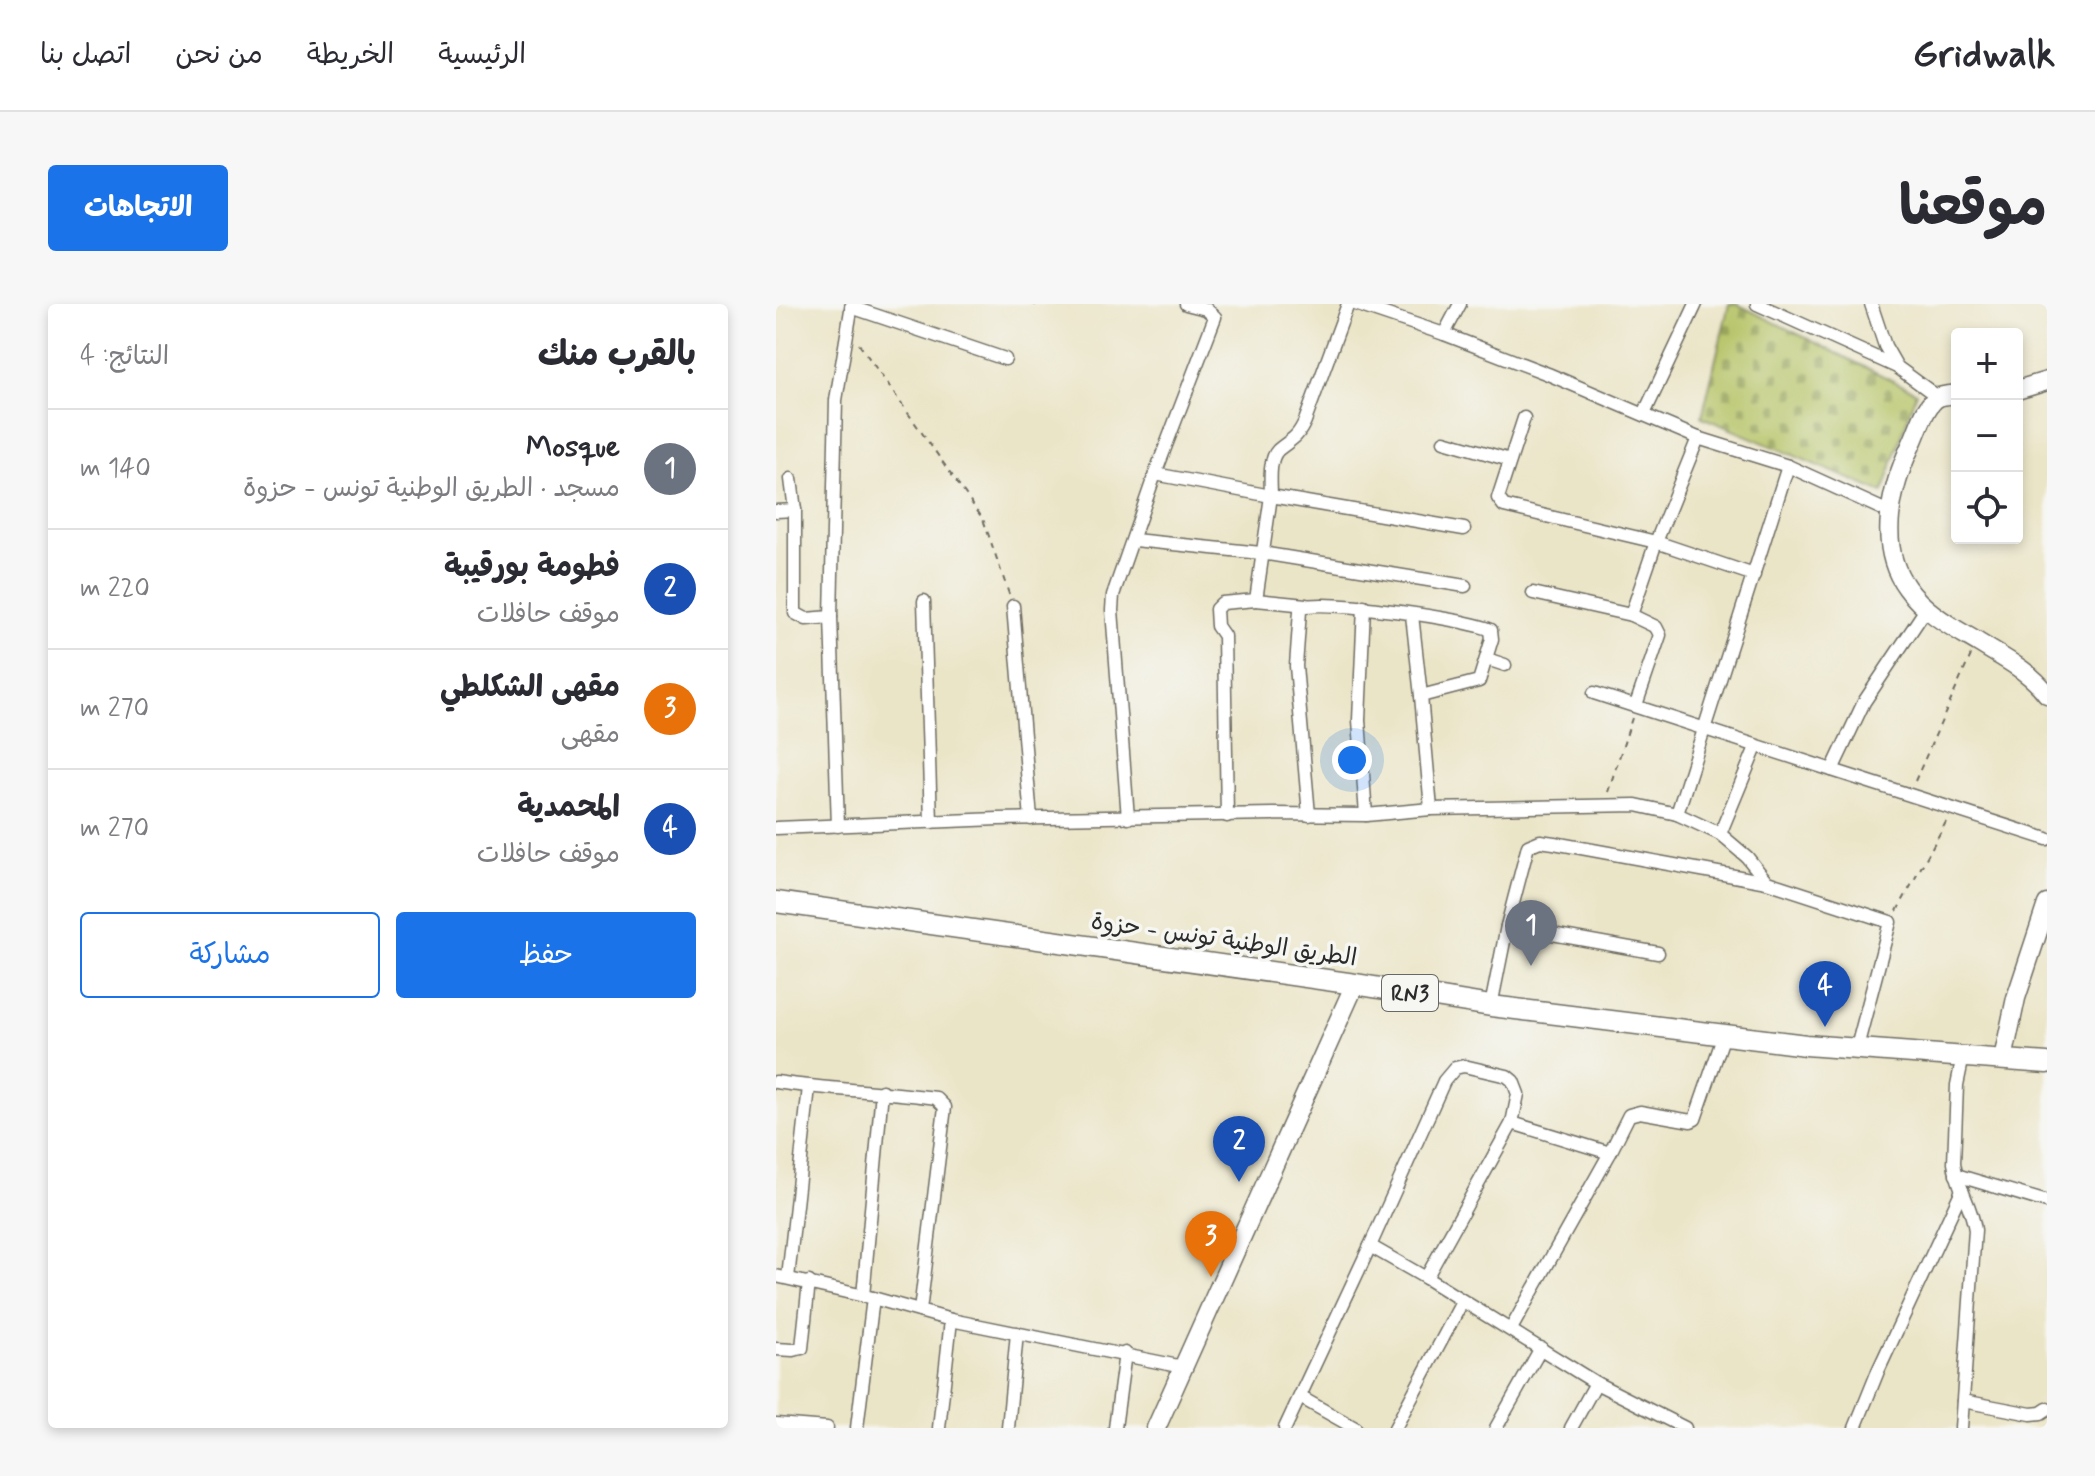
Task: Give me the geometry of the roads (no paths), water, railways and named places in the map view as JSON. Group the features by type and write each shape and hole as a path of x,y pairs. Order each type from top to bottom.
{"main road":[{"name":"الطريق الوطنية تونس - حزوة","path":"776,902 1491,1006 1806,1045 2047,1063"}],"street":[{"path":"1128,818 1113,595 1215,317 1206,309 1186,304"},
{"path":"1256,600 1271,496 1272,462 1276,452 1298,435 1305,421 1348,304"},
{"path":"1355,304 1444,334 1698,438 1788,466 1889,512"},
{"path":"1444,334 1460,304"},
{"path":"1644,414 1696,304"},
{"path":"1757,304 1897,367 1938,397"},
{"path":"1871,304 1885,346 1897,367"},
{"path":"838,826 831,617 836,400 851,305 1005,359"},
{"path":"2023,388 2047,381"},
{"path":"1951,395 1938,397 1930,405 1905,458 1889,512 1891,554 1906,587 1926,609 2018,667 2040,684 2047,694"},
{"path":"1524,418 1498,498 1504,506 1656,542 1754,575"},
{"path":"1631,615 1656,542 1698,438"},
{"path":"1444,441 1510,460"},
{"path":"1677,814 1788,466"},
{"path":"1155,474 1464,529"},
{"path":"791,479 795,510 795,613 806,619 831,617"},
{"path":"776,511 795,510"},
{"path":"1134,540 1261,553 1465,586"},
{"path":"1533,593 1631,615 1656,627 1660,635 1636,705"},
{"path":"1227,816 1224,636 1217,626 1216,609 1222,603 1256,600 1364,606 1486,627 1492,634 1482,678 1475,684 1421,696"},
{"path":"924,601 931,822"},
{"path":"1306,605 1300,611 1296,666 1309,815"},
{"path":"1013,606 1031,819"},
{"path":"1364,606 1359,720 1366,815"},
{"path":"1832,770 1864,702 1926,609"},
{"path":"1412,615 1431,809"},
{"path":"1487,659 1505,665"},
{"path":"1594,693 2047,839"},
{"path":"1720,834 1756,747"},
{"path":"776,828 1031,819 1366,815 1431,809 1636,805 1677,814 1720,834 1747,857 1767,882"},
{"path":"1491,1006 1523,859 1528,846 1540,841 1767,882 1890,922 1857,1047"},
{"path":"2003,1059 2016,998 2047,904"},
{"path":"1507,926 1658,953"},
{"path":"1156,1428 1355,984"},
{"path":"1511,1329 1629,1115 1640,1112 1691,1121 1695,1119 1724,1035"},
{"path":"1961,1428 1975,1230 1971,1209 1956,1175 1957,1085 1963,1056"},
{"path":"1285,1428 1448,1073 1464,1066 1507,1076 1513,1081 1518,1094 1512,1123 1426,1278"},
{"path":"776,1082 936,1098 945,1107 920,1311"},
{"path":"809,1087 782,1277 951,1320 1183,1367"},
{"path":"857,1428 882,1091"},
{"path":"1512,1123 1610,1153"},
{"path":"1956,1175 2047,1202"},
{"path":"1855,1428 1962,1190"},
{"path":"1370,1246 1596,1383 1685,1428"},
{"path":"776,1349 799,1350 804,1345 809,1282"},
{"path":"1395,1428 1462,1302"},
{"path":"939,1428 951,1320"},
{"path":"1008,1428 1017,1333"},
{"path":"1496,1428 1541,1348"},
{"path":"1115,1428 1125,1353"},
{"path":"1571,1428 1596,1383"},
{"path":"1300,1397 1355,1428"},
{"path":"1963,1401 2031,1414 2047,1409"},
{"path":"776,1424 827,1428"}],"place":[{"name":"Mosque","path":"1531,966"},
{"name":"المحمدية","path":"1825,1027"},
{"name":"فطومة بورقيبة","path":"1239,1182"},
{"name":"مقهى الشكلطي","path":"1211,1277"}]}
